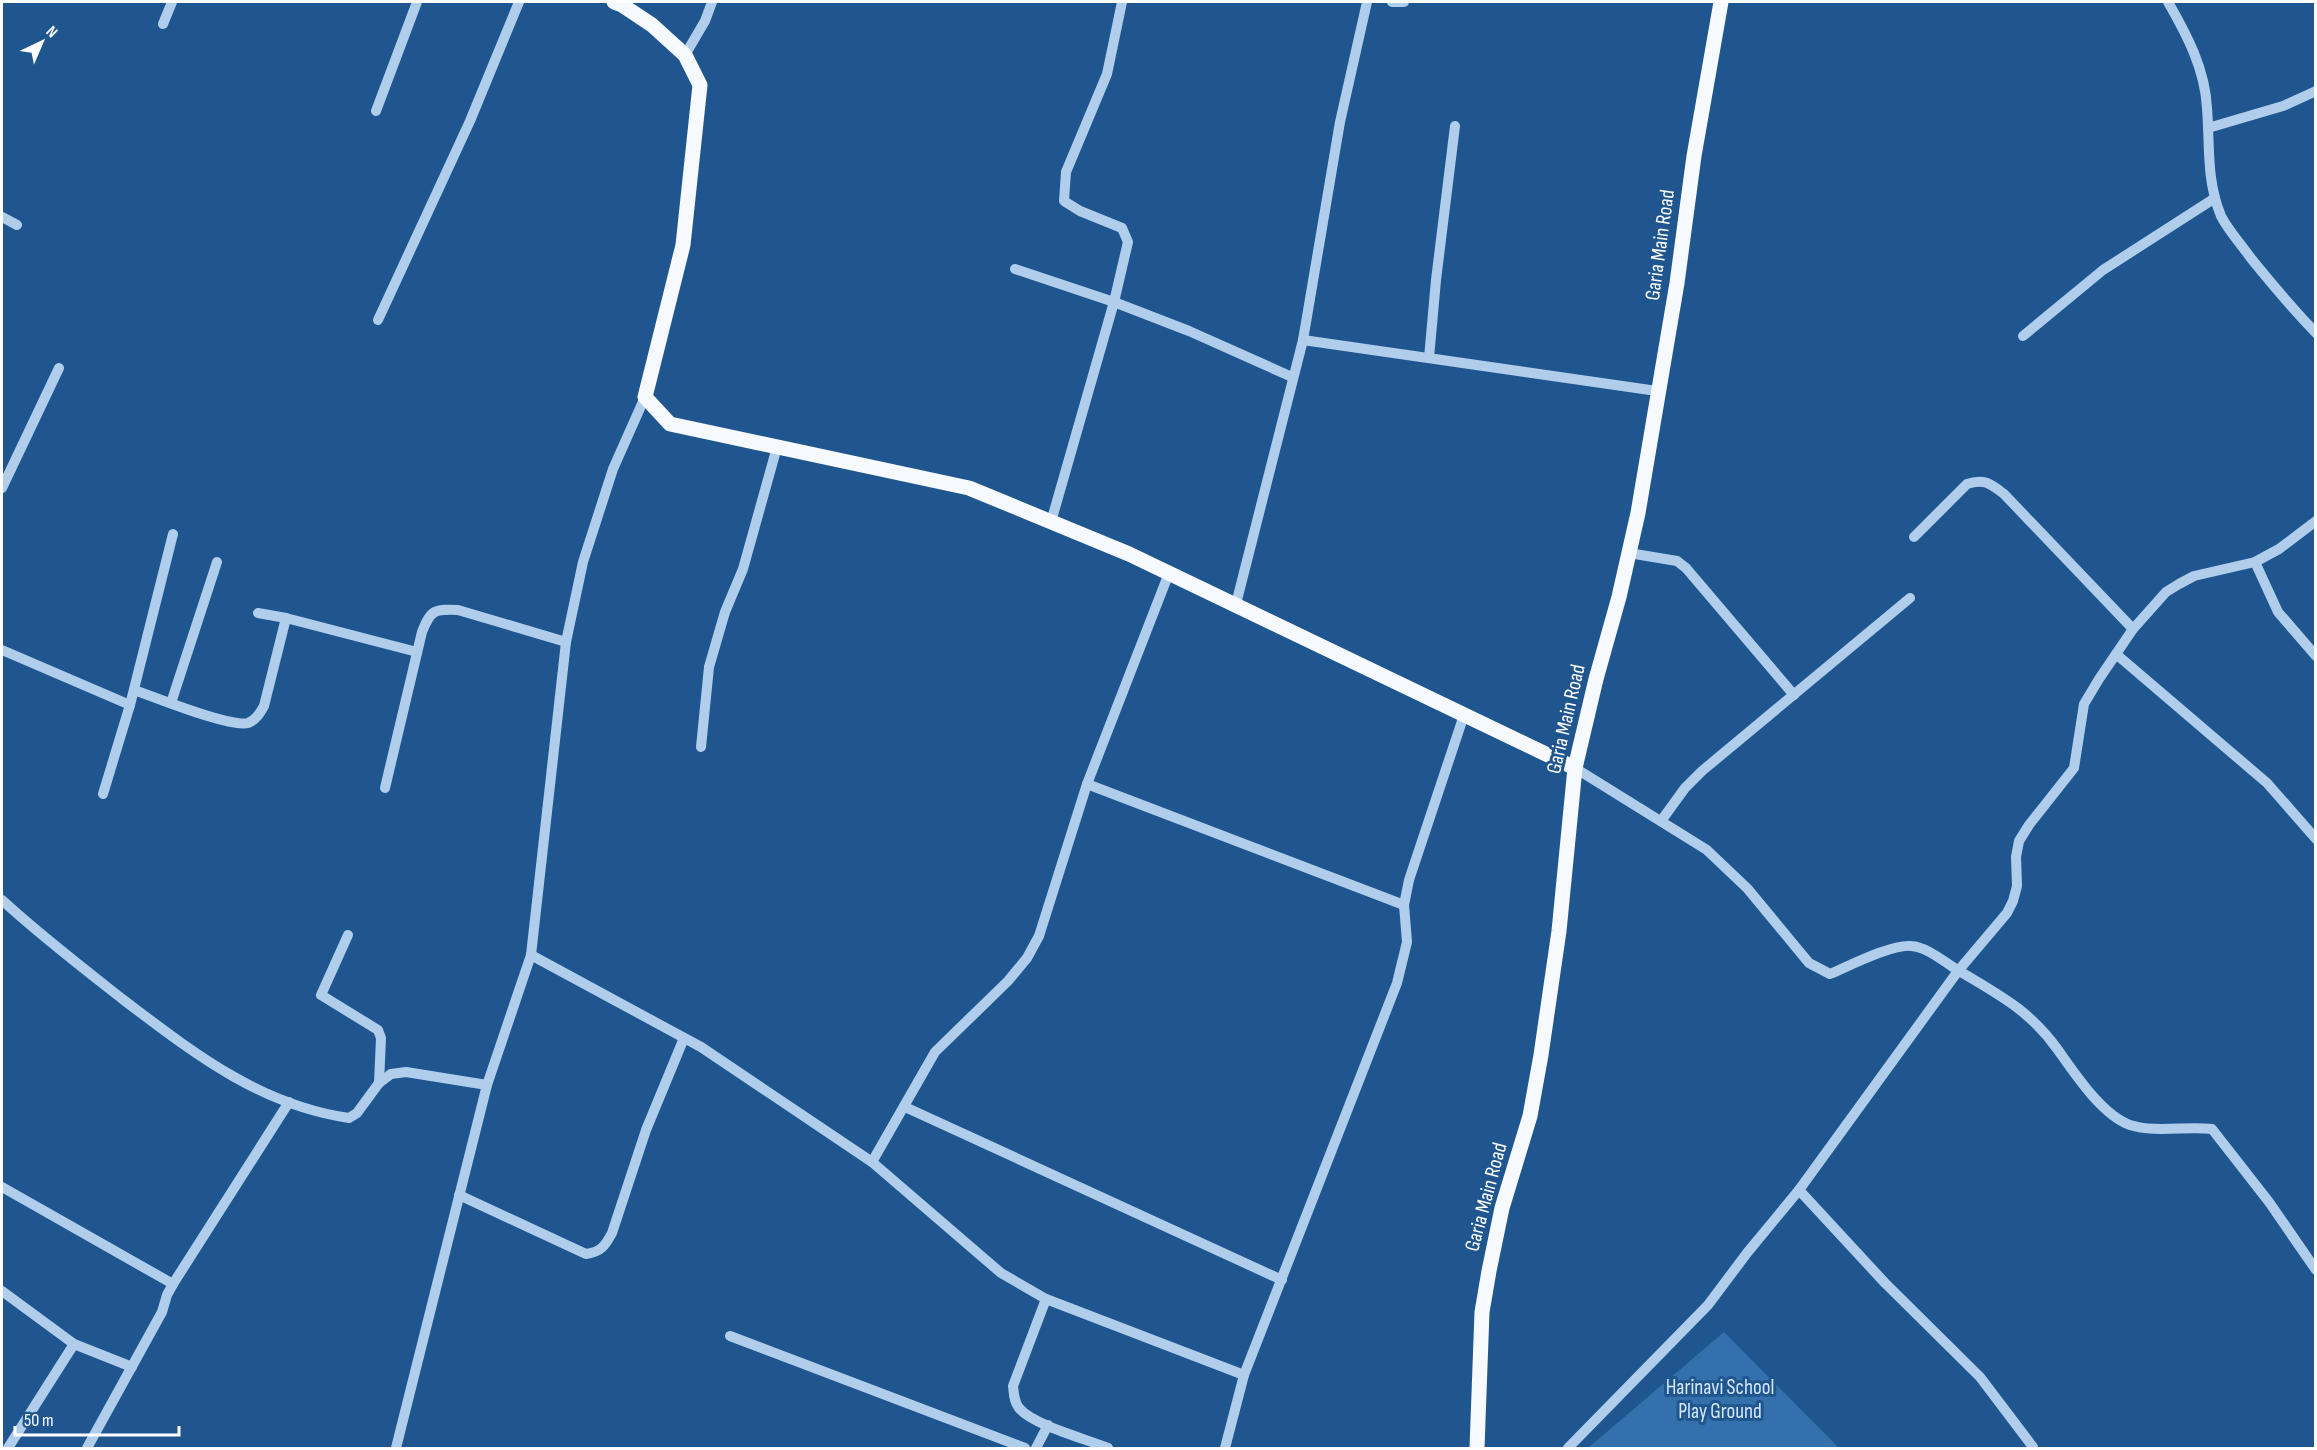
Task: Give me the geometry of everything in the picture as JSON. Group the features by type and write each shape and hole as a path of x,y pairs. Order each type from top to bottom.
{"main road":[{"path":"614,2 622,4 652,25 685,55 700,85 683,245 645,396 670,424 969,488 1169,573 1575,768"},
{"name":"Garia Main Road","path":"1477,1449 1482,1312 1502,1208 1530,1116 1559,932 1575,768 1638,513 1677,283 1694,156 1721,2"}],"street":[{"path":"163,24 172,2"},
{"path":"376,111 417,2"},
{"path":"378,320 470,121 519,2"},
{"path":"685,55 705,21 712,2"},
{"path":"1051,522 1114,302 1128,242 1122,228 1080,211 1064,201 1066,172 1107,74 1122,2"},
{"path":"1236,604 1303,340 1340,122 1367,2"},
{"path":"1392,2 1404,2"},
{"path":"2168,2 2186,32 2199,65 2207,106 2208,162 2222,218 2282,298 2316,333"},
{"path":"2208,128 2283,106 2316,91"},
{"path":"1429,358 1455,126"},
{"path":"2023,336 2103,270 2216,198"},
{"path":"2,217 17,225"},
{"path":"1015,269 1114,302 1189,331 1292,377"},
{"path":"1303,340 1657,391"},
{"path":"2,488 59,368"},
{"path":"396,1449 487,1085 531,955 566,642 583,562 597,513 613,470 645,396"},
{"path":"701,747 709,667 725,612 736,590 746,560 777,447"},
{"path":"1914,537 1967,484 1979,480 1990,483 2004,494 2133,629"},
{"path":"1568,1449 1708,1305 1799,1190 1958,970 2007,913 2017,886 2016,857 2019,841 2074,768 2084,704 2133,629 2166,592 2179,584 2194,576 2255,562 2279,549 2316,520"},
{"path":"103,794 130,705 173,534"},
{"path":"1629,553 1677,561 1686,568 1794,694"},
{"path":"171,703 217,562"},
{"path":"2255,562 2278,612 2316,656"},
{"path":"872,1162 935,1052 1008,981 1035,944 1087,784 1169,573"},
{"path":"1661,822 1685,788 1702,771 1910,598"},
{"path":"385,788 417,652 428,617 440,610 458,610 566,642"},
{"path":"258,613 286,618 417,652"},
{"path":"134,690 221,720 243,724 251,722 264,706 286,618"},
{"path":"2,650 130,705"},
{"path":"2116,654 2267,783 2316,839"},
{"path":"1225,1449 1244,1375 1397,983 1407,942 1404,905 1409,880 1464,715"},
{"path":"1575,768 1707,850 1729,870 1809,963 1820,970 1830,974 1895,948 1912,946 1927,951 2004,997 2044,1031 2097,1100 2112,1114 2130,1125 2152,1128 2192,1126 2212,1129 2269,1202 2316,1270"},
{"path":"1087,784 1404,905"},
{"path":"2,900 44,938 168,1033 230,1076 289,1102 349,1118 357,1113 379,1083 391,1074 406,1072 487,1085"},
{"path":"348,935 321,995 372,1024 378,1030 381,1038 379,1083"},
{"path":"531,955 701,1047 872,1162 1001,1273 1046,1299 1244,1375"},
{"path":"459,1196 586,1254 597,1253 604,1247 612,1233 646,1130 684,1038"},
{"path":"87,1449 162,1312 173,1284 289,1102"},
{"path":"905,1107 1282,1280"},
{"path":"2,1187 173,1284"},
{"path":"1799,1190 1885,1283 1980,1377 2033,1447"},
{"path":"2,1291 74,1344 132,1367"},
{"path":"1046,1299 1013,1386 1014,1400 1019,1408 1032,1419 1101,1447"},
{"path":"730,1336 1025,1449"},
{"path":"8,1449 74,1344"},
{"path":"1036,1449 1047,1425"}],"green space":[{"name":"Harinavi School Play Ground","path":"1724,1332 1839,1448 1588,1448"}]}
